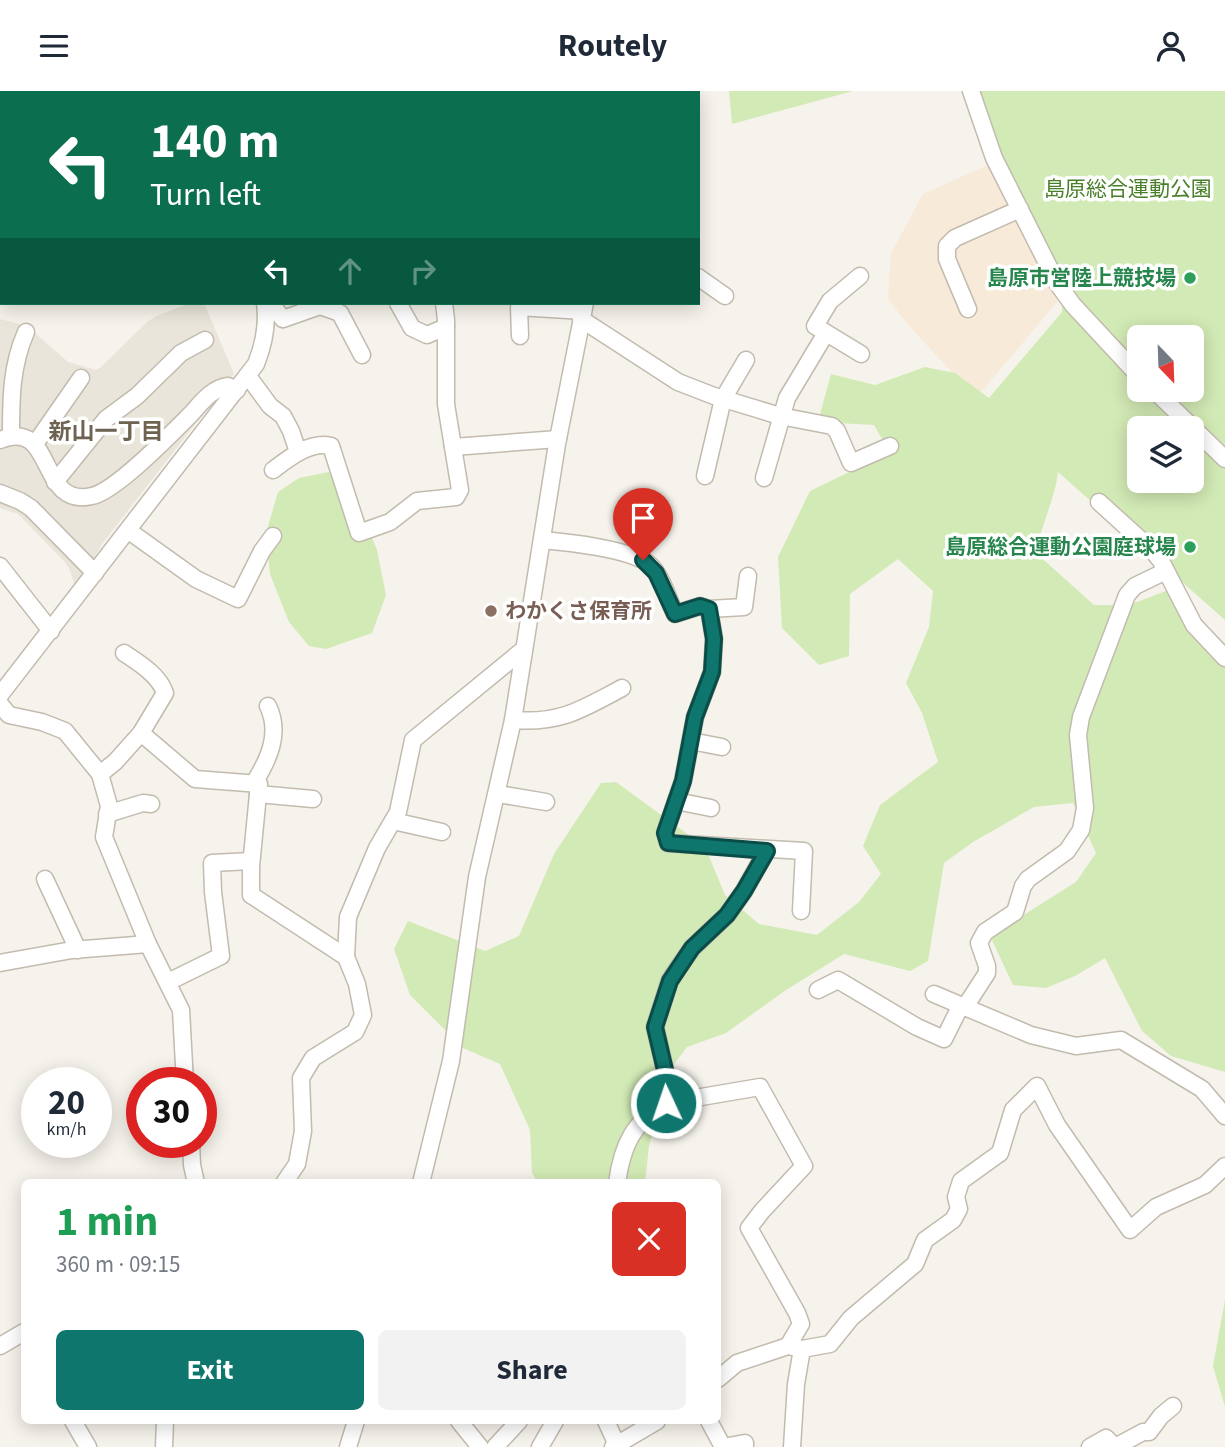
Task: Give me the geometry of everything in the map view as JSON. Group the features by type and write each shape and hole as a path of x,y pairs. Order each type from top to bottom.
{"street":[{"path":"971,91 994,158 1057,283 1073,305 1127,363"},
{"path":"968,309 945,255 947,246 954,239 1020,209"},
{"path":"860,276 830,301 815,326 861,354"},
{"path":"700,278 725,296"},
{"path":"0,695 248,376 263,345 265,305"},
{"path":"267,305 284,319 320,306 340,313 362,355"},
{"path":"399,305 412,328 427,335 446,327"},
{"path":"273,470 298,452 322,444 331,446 359,533 390,522 417,501 456,497 460,490 446,404 444,305"},
{"path":"520,336 519,307 583,311 678,382 780,416 832,426 837,431 851,463 890,446"},
{"path":"422,1179 451,1061 477,877 513,720 558,439 583,311"},
{"path":"26,332 13,372 6,438 20,436 35,444 55,482 63,492 76,497 100,494 166,439 215,389 228,386 237,390"},
{"path":"764,478 787,398 826,333"},
{"path":"55,482 106,419 137,395 181,353 205,339"},
{"path":"705,476 723,399 746,360"},
{"path":"248,376 270,406 283,416 298,452"},
{"path":"35,444 81,378"},
{"path":"1167,403 1225,459"},
{"path":"453,447 558,439"},
{"path":"0,493 31,508 96,573"},
{"path":"1099,502 1153,551 1194,625 1225,658"},
{"path":"129,531 196,579 238,599 262,551 273,536"},
{"path":"542,540 575,543 643,560 656,573 675,614 700,606 709,609 744,607 748,576"},
{"path":"0,566 51,631"},
{"path":"818,990 838,980 917,1027 944,1039 986,973 987,966 979,943 985,932 1014,912 1027,879 1068,852 1081,830 1085,809 1079,736 1081,717 1127,596 1135,586 1166,571"},
{"path":"709,609 714,639 712,672 695,717 676,801 665,833 668,843 767,851 804,851 801,911"},
{"path":"287,1179 297,1164 303,1131 300,1078 313,1058 355,1032 363,1015 357,984 346,957 348,917 377,848 398,812 413,740 524,649"},
{"path":"100,774 115,762 141,733 165,694 163,687 144,666 124,653"},
{"path":"513,720 550,720 580,710 622,688"},
{"path":"0,703 9,715 65,731 100,774 108,806 104,837 148,944 181,1010 184,1067"},
{"path":"268,706 275,726 268,760 256,789 251,895 346,957"},
{"path":"141,733 195,779 313,799"},
{"path":"691,741 722,747"},
{"path":"498,794 546,802"},
{"path":"676,801 711,808"},
{"path":"107,814 143,803 151,804"},
{"path":"393,821 442,832"},
{"path":"666,1103 665,1070 655,1027 670,981 692,948 727,915 767,851"},
{"path":"167,982 221,956 212,863 251,861"},
{"path":"45,879 78,950"},
{"path":"0,963 78,950 148,944"},
{"path":"934,994 1031,1035 1076,1046 1121,1040 1202,1089 1225,1116"},
{"path":"721,1376 737,1363 795,1348 830,1344 851,1318 915,1264 925,1240 953,1220 959,1209 957,1197 961,1181 1000,1153 1013,1110 1037,1086 1057,1125 1130,1230 1156,1207 1205,1185 1225,1166"},
{"path":"618,1179 624,1145 650,1113 666,1103 760,1087 804,1166 749,1228 801,1324 795,1348 792,1447"},
{"path":"192,1158 195,1179"},
{"path":"0,1346 21,1334"},
{"path":"1090,1447 1106,1437 1115,1447 1143,1432 1149,1432 1173,1406"},
{"path":"75,1424 88,1447"},
{"path":"164,1447 165,1424"},
{"path":"348,1447 355,1424"},
{"path":"461,1424 480,1447"},
{"path":"495,1447 516,1424"},
{"path":"540,1447 553,1424"},
{"path":"607,1424 615,1446 652,1424"},
{"path":"711,1424 723,1447 745,1443 746,1447"}],"shaded area":[{"path":"990,164 1058,301 976,398 910,327 888,299 891,253 923,194"},
{"path":"186,305 205,305 234,374 102,544 76,589 69,568 63,560 18,514 0,508 0,319 27,326 68,362 96,370 156,316"}],"green space":[{"path":"729,91 853,91 732,124"},
{"name":"島原総合運動公園","path":"979,91 1225,91 1225,620 1058,472 1036,553 1094,605 1129,605 1166,591 1189,612 1225,666 1225,1072 1171,1056 1142,1031 1105,958 1075,976 1046,988 1013,985 990,936 1076,882 1096,853 1073,803 1034,807 973,842 944,863 928,961 910,971 844,954 786,990 726,1033 687,1047 669,1071 649,1146 645,1179 536,1179 532,1173 530,1130 500,1064 463,1048 410,995 394,949 408,921 485,951 519,936 554,854 601,783 616,782 705,847 725,895 759,924 817,935 859,902 881,874 863,846 880,805 938,762 922,713 906,683 929,627 933,591 898,559 850,594 849,656 819,665 782,628 778,557 810,491 874,460 885,444 874,425 818,422 831,374 875,385 925,367 955,373 989,398 1062,312 1061,280 1000,151"},
{"path":"329,472 356,499 377,550 386,595 372,633 326,649 309,646 289,622 270,574 266,533 278,492 299,478"},
{"path":"1225,1300 1225,1407 1213,1366"}],"place":[{"name":"島原市営陸上競技場","path":"1190,278"},
{"name":"島原総合運動公園庭球場","path":"1190,547"},
{"name":"わかくさ保育所","path":"491,611"}],"district":[{"name":"新山一丁目","path":"106,431"}],"route":[{"path":"643,560 651,565 656,573 675,614 700,606 709,609 714,639 712,672 695,717 683,781 665,833 668,843 767,851 727,915 692,948 670,981 655,1027 665,1070 666,1103"}]}
